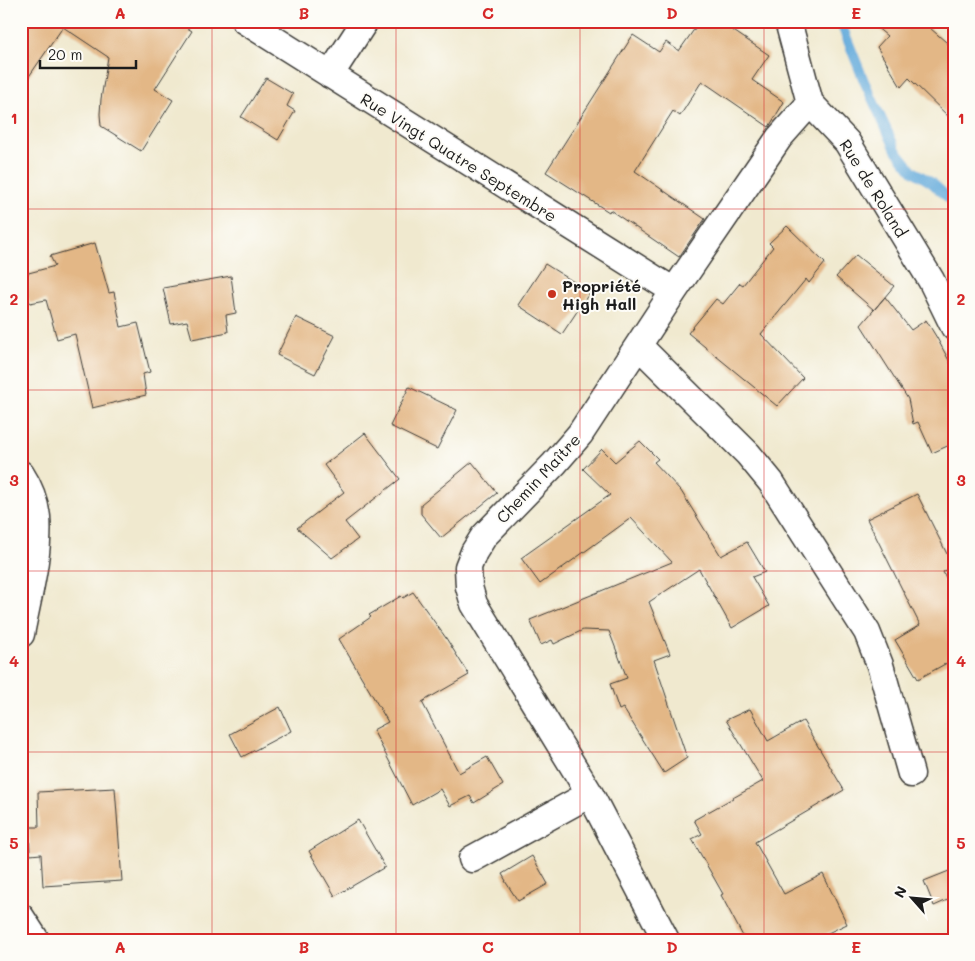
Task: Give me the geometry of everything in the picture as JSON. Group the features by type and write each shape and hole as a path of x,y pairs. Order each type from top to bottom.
{"street":[{"name":"Rue Vingt Quatre Septembre","path":"245,21 674,291"},
{"path":"330,76 365,21"},
{"name":"Rue de Roland","path":"788,21 810,103 847,142 931,280 954,327"},
{"name":"Chemin Maître","path":"666,940 590,794 474,604 469,587 468,567 474,552 484,536 554,464 580,434 674,291 779,138 810,103"},
{"path":"639,346 748,454 771,482 867,632 880,665 911,774"},
{"path":"21,474 29,486 37,515 37,547 21,634"},
{"path":"472,859 590,794"},
{"path":"21,917 36,940"}],"building":[{"path":"21,21 176,21 192,31 155,89 173,100 141,151 101,126 101,99 108,57 63,27 21,88"},
{"path":"700,21 719,21 769,55 752,80 784,102 769,127 702,81 680,116 673,111 635,171 705,219 679,257 610,210 609,212 546,172 633,35 659,52 666,42 679,51"},
{"path":"869,21 922,21 954,49 954,122 909,78 901,87 877,47 887,36"},
{"path":"266,78 293,94 287,106 295,111 278,140 241,117"},
{"path":"787,226 825,263 809,283 806,279 761,334 803,378 777,406 688,333 716,299 723,304 740,283 743,285 773,247 769,243"},
{"path":"95,243 109,293 114,292 121,327 138,323 150,372 143,374 146,395 92,408 75,334 57,339 46,300 30,303 21,284 21,275 55,266 50,256"},
{"path":"856,255 894,286 874,310 836,277"},
{"path":"545,264 590,292 562,334 518,305"},
{"path":"231,276 236,313 226,315 228,332 192,339 187,321 171,324 163,288"},
{"path":"885,297 911,330 926,320 954,370 954,443 932,453 918,422 913,424 908,399 861,325"},
{"path":"296,317 335,336 315,374 277,355"},
{"path":"409,387 457,410 437,449 390,426"},
{"path":"365,433 400,479 345,522 358,539 332,558 297,528 344,492 324,465"},
{"path":"640,441 658,459 654,462 681,491 721,556 747,542 765,572 752,577 769,606 732,628 699,569 649,602 670,654 654,660 687,758 664,773 623,708 619,710 610,684 627,678 609,631 583,630 554,644 552,640 541,645 530,620 672,562 631,518 540,584 521,558 610,495 583,469 602,449 615,462"},
{"path":"472,462 497,493 441,538 421,514 421,504"},
{"path":"917,494 953,566 943,572 954,593 954,659 918,679 895,640 920,625 867,519"},
{"path":"413,592 446,638 469,675 422,702 459,773 487,757 503,785 474,803 470,796 450,806 440,789 412,805 373,730 388,722 339,639 371,617 369,615 401,596 403,598"},
{"path":"280,707 291,731 242,757 230,734"},
{"path":"750,709 768,741 803,721 844,790 755,842 784,894 823,874 847,924 813,940 745,940 721,895 723,894 692,839 702,834 694,820 763,781 726,720"},
{"path":"115,788 122,881 43,886 41,854 30,855 29,827 39,827 38,792"},
{"path":"358,820 385,867 335,896 309,851"},
{"path":"532,856 548,884 518,901 502,874"},
{"path":"954,869 954,897 934,906 924,881"}],"waterway":[{"path":"840,21 864,81 896,150 913,171 932,183 954,203"}],"place":[{"name":"Propriété High Hall","path":"552,294"}]}
